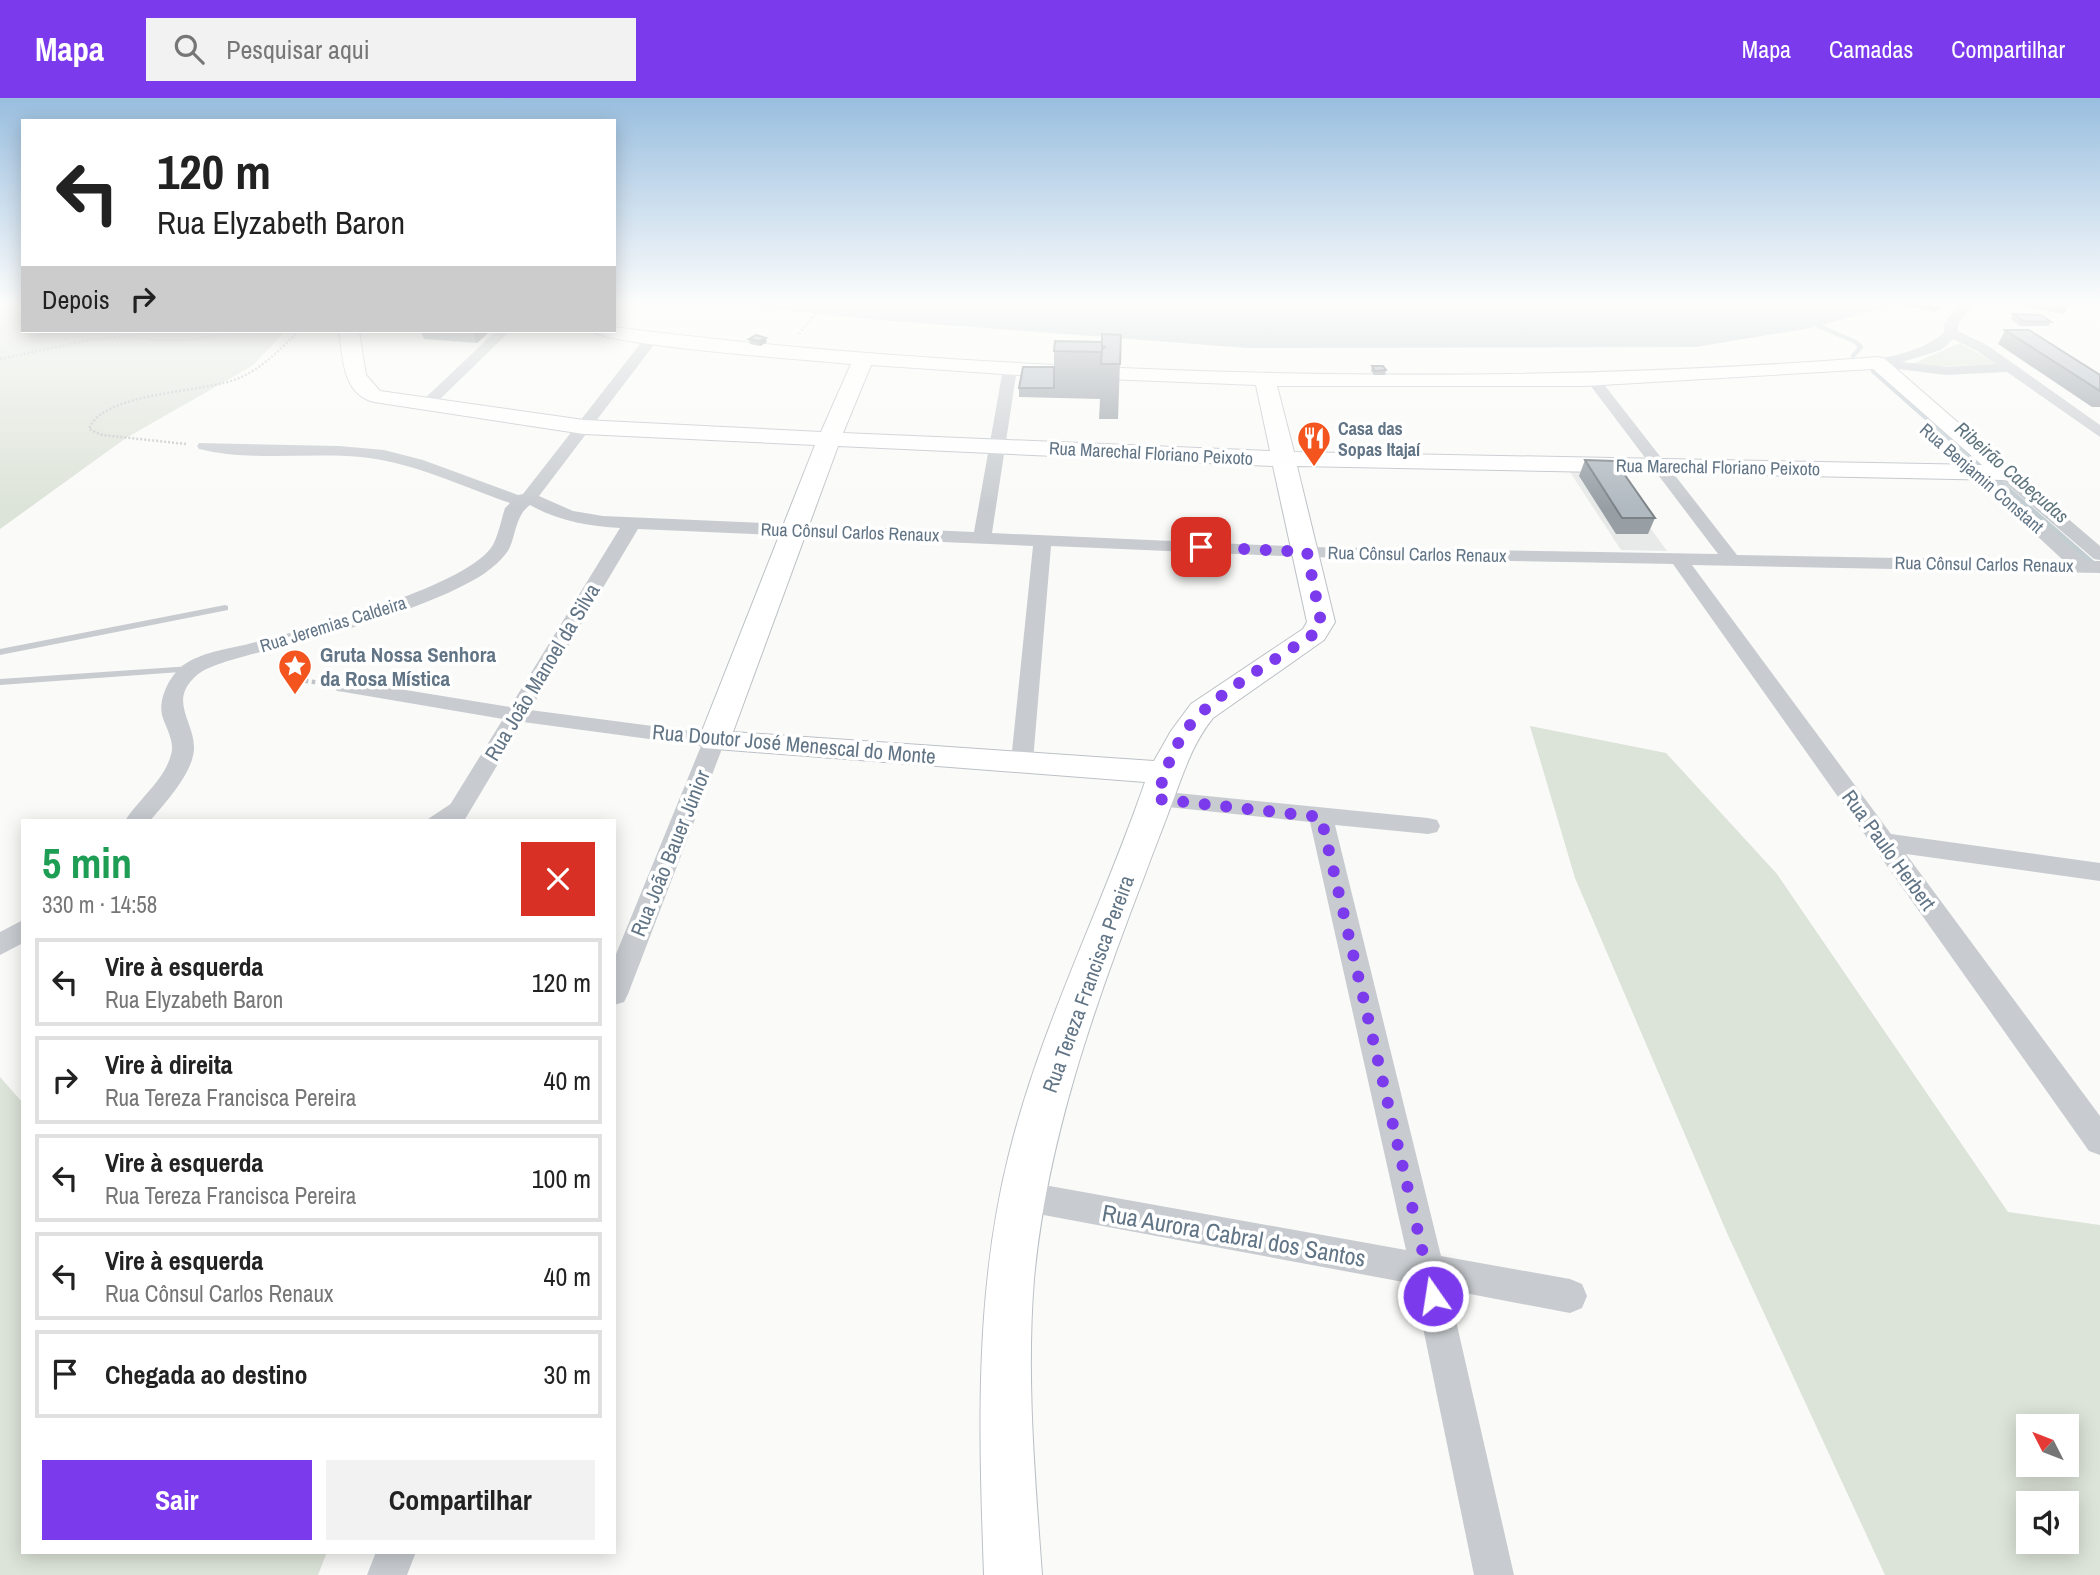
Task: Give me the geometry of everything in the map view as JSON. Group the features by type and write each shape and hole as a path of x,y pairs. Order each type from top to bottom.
{"street":[{"name":"Rua Marechal Floriano Peixoto","path":"354,371 363,389 374,396 584,427 1283,459 1990,473"},
{"path":"427,404 461,371"},
{"name":"Rua Jeremias Caldeira","path":"191,669 212,660 312,633 429,594 475,572 500,549 514,508 529,498 627,371"},
{"name":"Rua João Bauer Júnior","path":"616,989 829,439 858,371"},
{"path":"982,537 1010,371"},
{"path":"1048,371 1266,382 1594,381 1772,371"},
{"name":"Rua Benjamin Constant","path":"1859,371 2100,555"},
{"name":"Rua Benjamin Constant","path":"1886,371 2080,565"},
{"path":"2015,371 2100,432"},
{"path":"1594,381 1731,559"},
{"name":"Rua Tereza Francisca Pereira","path":"1013,1575 1005,1358 1010,1279 1022,1196 1038,1125 1078,998 1179,742 1202,711 1314,634 1321,622 1266,382"},
{"name":"Rua Cônsul Carlos Renaux","path":"205,446 239,450 340,451 385,455 517,500 529,498 553,512 571,517 632,523 1307,552 2100,567"},
{"name":"Rua João Manoel da Silva","path":"453,819 632,523"},
{"path":"1022,761 1043,540"},
{"name":"Rua Paulo Herbert","path":"1678,559 2100,1141"},
{"path":"139,819 170,781 183,750 180,731 172,712 175,689 191,669"},
{"name":"Rua Doutor José Menescal do Monte","path":"344,686 518,715 714,741 1022,761 1160,786"},
{"path":"1160,786 1321,817 1428,826"},
{"path":"1321,817 1427,1271 1494,1575"},
{"path":"1884,842 2100,872"},
{"path":"0,945 21,931"},
{"name":"Rua Aurora Cabral dos Santos","path":"1022,1196 1570,1296"},
{"path":"387,1575 395,1554"}],"lane":[{"path":"0,652 225,608"},
{"path":"0,682 65,675 191,669"},
{"path":"434,819 465,799"}],"path":[{"path":"205,446 102,435 89,429 92,421 106,412 141,398 238,379 251,371"},
{"path":"284,678 344,686"}],"shaded area":[{"path":"0,371 243,371 126,438 0,529"},
{"path":"1568,469 1608,470 1667,551 1621,550"},
{"path":"1530,726 1666,753 1777,874 2008,1212 2100,1225 2100,1575 1885,1575 1727,1233 1575,878"},
{"path":"0,1077 21,1101 21,1554 326,1554 318,1575 0,1575"}],"building":[{"path":"1022,371 1054,371 1054,388 1019,388"},
{"path":"2069,371 2094,371 2100,375 2100,391"},
{"path":"1585,460 1615,461 1655,518 1622,518"}],"waterway":[{"name":"Ribeirão Cabeçudas","path":"1873,371 1968,455"},
{"name":"Ribeirão Cabeçudas","path":"1966,453 2100,570"}],"place":[{"name":"Casa das Sopas Itajaí","path":"1314,468"},
{"name":"Gruta Nossa Senhora da Rosa Mística","path":"295,696"}],"route":[{"path":"1201,547 1307,552 1321,622 1314,634 1202,711 1179,742 1164,773 1157,799 1321,817 1433,1296"}]}
